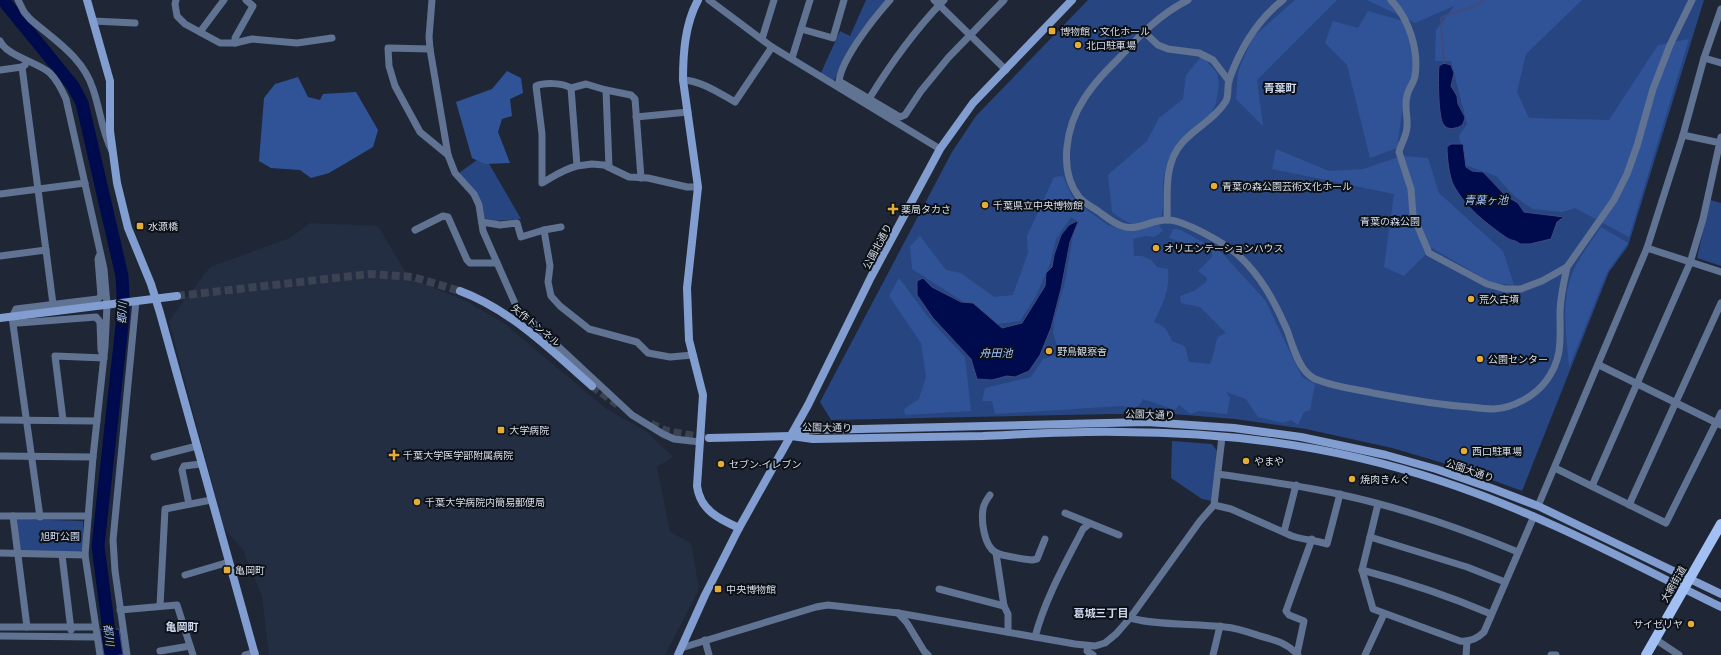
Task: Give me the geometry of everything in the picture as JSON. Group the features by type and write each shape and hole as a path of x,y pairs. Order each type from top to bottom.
{"main road":[{"name":"大網街道","path":"1646,655 1721,524"}],"street":[{"path":"18,0 24,12 30,19 74,56 87,73 93,88 107,142 112,151"},
{"path":"87,0 110,81 110,131 112,151 117,182 128,228 151,284 160,312 255,654 245,655"},
{"path":"176,0 175,4 177,16 185,24 220,43 235,43 252,39 297,43 332,38"},
{"path":"200,32 224,0"},
{"path":"235,43 235,38 253,6 246,0"},
{"path":"432,0 429,37 430,49 448,155 455,173 474,194 479,205 483,231 517,308 613,399 632,415 674,439 700,442"},
{"path":"698,0 689,22 685,45 683,80 698,187 688,263 687,288 689,340 703,395 697,486 700,499 704,505 718,518 739,528"},
{"path":"709,0 772,47 940,149"},
{"path":"762,39 774,0"},
{"path":"792,58 810,0"},
{"path":"801,29 833,38 844,0"},
{"path":"890,0 855,45 840,74 839,81 900,117 906,115 934,74 1004,0"},
{"name":"公園北通り","path":"679,651 739,528 791,436 871,277 940,149 973,103 1006,70 1070,0"},
{"path":"1188,0 1163,14 1143,31 1095,84 1082,101 1072,124 1066,156 1072,186 1080,199 1123,227 1134,227 1168,220 1202,232 1219,241 1237,254 1253,270 1267,289 1276,306 1299,361 1306,372 1315,379 1367,392 1453,406 1495,409 1510,406 1526,399 1545,383 1553,370 1560,350 1560,313 1567,267"},
{"path":"1168,220 1167,181 1174,156 1182,143 1211,118 1227,100 1229,81 1251,33 1283,0"},
{"path":"1391,0 1404,20 1414,42 1416,57 1415,78 1407,95 1405,109 1408,124 1407,135 1399,152 1411,189 1413,215 1429,253 1487,284 1505,289 1521,289 1542,281 1567,267 1614,200 1627,174 1637,146 1653,89 1670,45 1692,0"},
{"path":"870,99 888,68 939,2 1006,70"},
{"path":"1538,506 1599,365 1647,248 1683,135 1704,58 1721,10"},
{"path":"92,20 136,23"},
{"path":"1143,31 1158,45 1168,49 1199,53 1213,60 1229,81"},
{"path":"0,41 2,45 50,73 60,85 66,99 104,268 107,305 104,358 93,457 85,555 100,655"},
{"path":"683,80 691,80 712,88 735,102 772,47"},
{"path":"430,49 388,48 389,66 395,86 420,132 448,155"},
{"path":"1704,58 1721,63"},
{"path":"0,70 22,67 30,62"},
{"path":"22,67 53,304"},
{"path":"641,178 635,99 631,95 586,84 571,88 566,85 540,84 536,86 542,134 542,183 561,171 577,166 592,164 604,165 629,177 666,181 687,187 698,187"},
{"path":"571,88 577,166"},
{"path":"606,90 609,167"},
{"path":"636,118 688,112"},
{"path":"1592,486 1690,263 1703,220 1720,141 1683,135"},
{"path":"0,194 85,183"},
{"path":"415,230 443,216 448,217 467,260 470,263 497,264"},
{"path":"482,222 500,225 517,223 521,237 544,230 561,227"},
{"path":"544,230 550,266 548,282 551,296 560,306 589,329 637,342 648,353 670,358 693,355"},
{"path":"1647,248 1721,272"},
{"path":"0,256 46,250"},
{"path":"40,517 12,316 16,309 98,299 101,296 98,259 100,254"},
{"name":"矢作トンネル","path":"460,291 487,302 514,319 592,386"},
{"path":"0,318 177,296"},
{"path":"127,655 113,559 113,540 136,301"},
{"path":"1629,505 1721,303"},
{"path":"12,316 18,322 96,317 100,322 101,350 104,358"},
{"path":"63,420 55,356 104,358"},
{"path":"1599,365 1718,424"},
{"path":"1555,468 1666,523 1718,424 1721,413"},
{"path":"0,420 97,421"},
{"name":"公園大通り","path":"791,436 802,431 818,430 1147,422 1231,428 1301,437 1386,455 1454,475 1538,506 1721,594"},
{"path":"1210,426 1222,437"},
{"path":"679,651 705,640 816,607 828,605 898,613 1088,646 1105,643 1116,634 1130,618 1200,521 1214,505 1222,437 1231,428"},
{"name":"公園大通り","path":"791,436 813,439 1122,432 1222,437 1277,443 1329,452 1401,469 1441,481 1534,516 1619,556 1721,607"},
{"path":"708,438 791,436"},
{"path":"154,457 197,446"},
{"path":"0,456 93,457"},
{"path":"189,504 182,470 184,466 201,464"},
{"path":"1218,474 1296,485 1340,494 1471,532 1518,552"},
{"path":"1284,532 1296,485"},
{"path":"1214,505 1231,509 1301,539 1312,539 1327,544 1340,494"},
{"path":"990,495 984,503 982,510 984,530 989,545 996,553 1004,606 1008,614 1008,632"},
{"path":"160,606 166,509 211,500"},
{"path":"1378,504 1362,570 1373,609 1460,641 1468,642 1484,632 1534,516"},
{"path":"1065,513 1088,524 1119,535"},
{"path":"0,516 88,516"},
{"path":"13,516 27,627"},
{"path":"1035,637 1047,602 1083,529 1088,524"},
{"path":"1370,536 1453,562 1505,582"},
{"path":"996,553 1032,560 1037,559 1045,539"},
{"path":"1297,655 1304,621 1289,615 1286,611 1312,539"},
{"path":"0,553 85,555"},
{"path":"62,555 72,636"},
{"path":"185,575 229,562"},
{"path":"1362,570 1406,582 1491,614"},
{"path":"939,589 1004,606"},
{"path":"120,610 177,605 193,655"},
{"path":"898,613 907,623 928,655"},
{"path":"1365,655 1384,614"},
{"path":"1130,618 1176,625 1220,626 1236,629 1280,642 1290,648 1297,655"},
{"path":"1212,655 1220,626"},
{"path":"0,627 95,627"},
{"path":"0,636 97,637"},
{"path":"705,640 709,655"},
{"path":"1655,640 1679,655"},
{"path":"1466,655 1468,642"},
{"path":"160,651 190,646"},
{"path":"1088,646 1087,650 1093,655"},
{"path":"1551,655 1556,655"}],"shaded area":[{"path":"1295,0 1337,0 1257,80 1263,126 1236,99 1238,71 1253,37"},
{"path":"1367,0 1582,0 1526,54 1517,92 1529,118 1609,120 1658,45 1689,39 1629,237 1575,208 1562,212 1533,209 1515,197 1496,176 1465,165 1459,136 1467,124 1451,61 1435,61 1436,30 1454,6 1415,23"},
{"path":"1368,11 1403,21 1412,49 1413,74 1404,97 1397,148 1370,158 1347,65 1325,43 1333,21 1358,28"},
{"path":"1202,56 1217,73 1219,85 1216,103 1210,115 1179,141 1168,160 1163,180 1163,207 1161,220 1140,225 1130,223 1112,212 1108,175 1147,141 1159,118 1183,99 1186,75"},
{"path":"507,71 521,78 523,93 510,99 512,116 502,119 498,132 510,163 485,164 472,158 456,102 492,89"},
{"path":"298,77 308,97 320,100 323,94 356,92 378,130 373,147 329,173 311,178 300,170 271,168 259,161 264,98 275,84"},
{"path":"1276,149 1329,171 1363,169 1402,156 1428,158 1439,193 1503,251 1514,285 1492,283 1432,248 1404,276 1384,267 1394,194 1272,169"},
{"path":"1063,176 1072,196 1088,211 1108,225 1123,230 1159,225 1163,231 1154,237 1145,236 1133,239 1134,256 1142,256 1151,260 1157,267 1168,269 1167,290 1154,322 1166,329 1172,341 1185,346 1189,362 1210,364 1218,337 1226,333 1200,307 1181,303 1180,296 1194,291 1206,282 1207,278 1198,271 1212,257 1212,252 1169,238 1173,229 1181,230 1221,252 1265,300 1302,377 1315,384 1310,410 1304,412 1298,425 1291,420 1283,423 1258,417 1246,399 1226,392 1230,398 1227,414 1199,411 1191,414 1179,405 1175,410 1143,399 1136,408 1121,406 995,414 992,401 982,401 985,388 1031,377 1043,359 1059,354 1053,332 1054,321 1065,281 1074,229 1079,222 1071,217 1056,239 1050,264 1036,296 1020,321 998,324 912,269 910,246 920,236 946,270 961,273 994,297 1013,295 1028,253 1027,236 1054,177"},
{"path":"310,223 378,226 409,278 466,301 505,324 605,408 646,431 673,457 657,467 670,532 691,543 699,589 665,655 269,655 262,596 243,550 224,528 169,321 210,267 290,238"},
{"path":"1601,227 1628,243 1607,272 1569,367 1565,323 1567,291 1576,266"},
{"path":"899,278 931,321 965,357 971,411 905,415 904,409 919,399 926,377 921,343 889,296"}],"green space":[{"path":"866,0 888,0 854,44 833,82 820,75 840,31 850,36"},
{"name":"青葉の森公園","path":"1088,0 1704,0 1628,246 1609,272 1522,491 1460,468 1392,448 1306,429 1235,419 1173,414 1112,414 831,420 820,402 952,152 976,116"},
{"path":"484,155 521,219 495,221 483,218 459,173"},
{"path":"1710,200 1721,203 1721,266 1697,258"},
{"path":"1172,441 1212,444 1217,451 1212,501 1202,499 1171,478"},
{"name":"旭町公園","path":"17,519 83,521 83,549 80,552 20,551"}],"water":[{"path":"1444,63 1451,65 1454,73 1451,86 1457,96 1458,104 1465,117 1461,126 1454,128 1445,126 1441,115 1439,66"},
{"name":"青葉ヶ池","path":"1451,144 1463,144 1466,167 1472,171 1483,172 1506,196 1518,203 1524,212 1564,217 1557,222 1551,239 1530,244 1520,244 1507,238 1478,215 1459,194 1452,182 1447,151 1447,147"},
{"name":"舟田池","path":"1077,221 1078,222 1070,242 1061,289 1051,328 1040,355 1029,371 1015,377 1007,376 992,380 977,379 971,359 933,318 917,295 917,281 923,278 932,287 961,302 973,303 1002,328 1022,323 1045,286 1046,273 1052,267 1054,255 1061,235 1069,225"},
{"path":"119,629 123,655 104,655 100,630"}],"waterway":[{"name":"都川","path":"3,0 73,86 82,103 122,276 123,316 98,546 112,655"},
{"path":"1444,63 1441,18 1446,15 1473,7 1483,0"}],"tunnel":[{"path":"177,296 370,274 413,277 460,291"},
{"path":"592,386 618,405"},
{"path":"651,424 667,431 705,438"}],"place":[{"name":"博物館・文化ホール","path":"1052,31"},
{"name":"北口駐車場","path":"1078,45"},
{"name":"青葉の森公園芸術文化ホール","path":"1214,186"},
{"name":"千葉県立中央博物館","path":"985,205"},
{"name":"薬局タカさ","path":"893,209"},
{"name":"水源橋","path":"140,226"},
{"name":"オリエンテーションハウス","path":"1156,248"},
{"name":"荒久古墳","path":"1471,299"},
{"name":"野鳥観察舎","path":"1049,351"},
{"name":"公園センター","path":"1480,359"},
{"name":"大学病院","path":"501,430"},
{"name":"西口駐車場","path":"1464,451"},
{"name":"千葉大学医学部附属病院","path":"394,455"},
{"name":"やまや","path":"1246,461"},
{"name":"セブン-イレブン","path":"721,464"},
{"name":"焼肉きんぐ","path":"1352,479"},
{"name":"千葉大学病院内簡易郵便局","path":"417,502"},
{"name":"亀岡町","path":"227,570"},
{"name":"中央博物館","path":"718,589"},
{"name":"サイゼリヤ","path":"1691,624"}],"district":[{"name":"青葉町","path":"1280,88"},
{"name":"葛城三丁目","path":"1101,613"},
{"name":"亀岡町","path":"182,627"}]}
